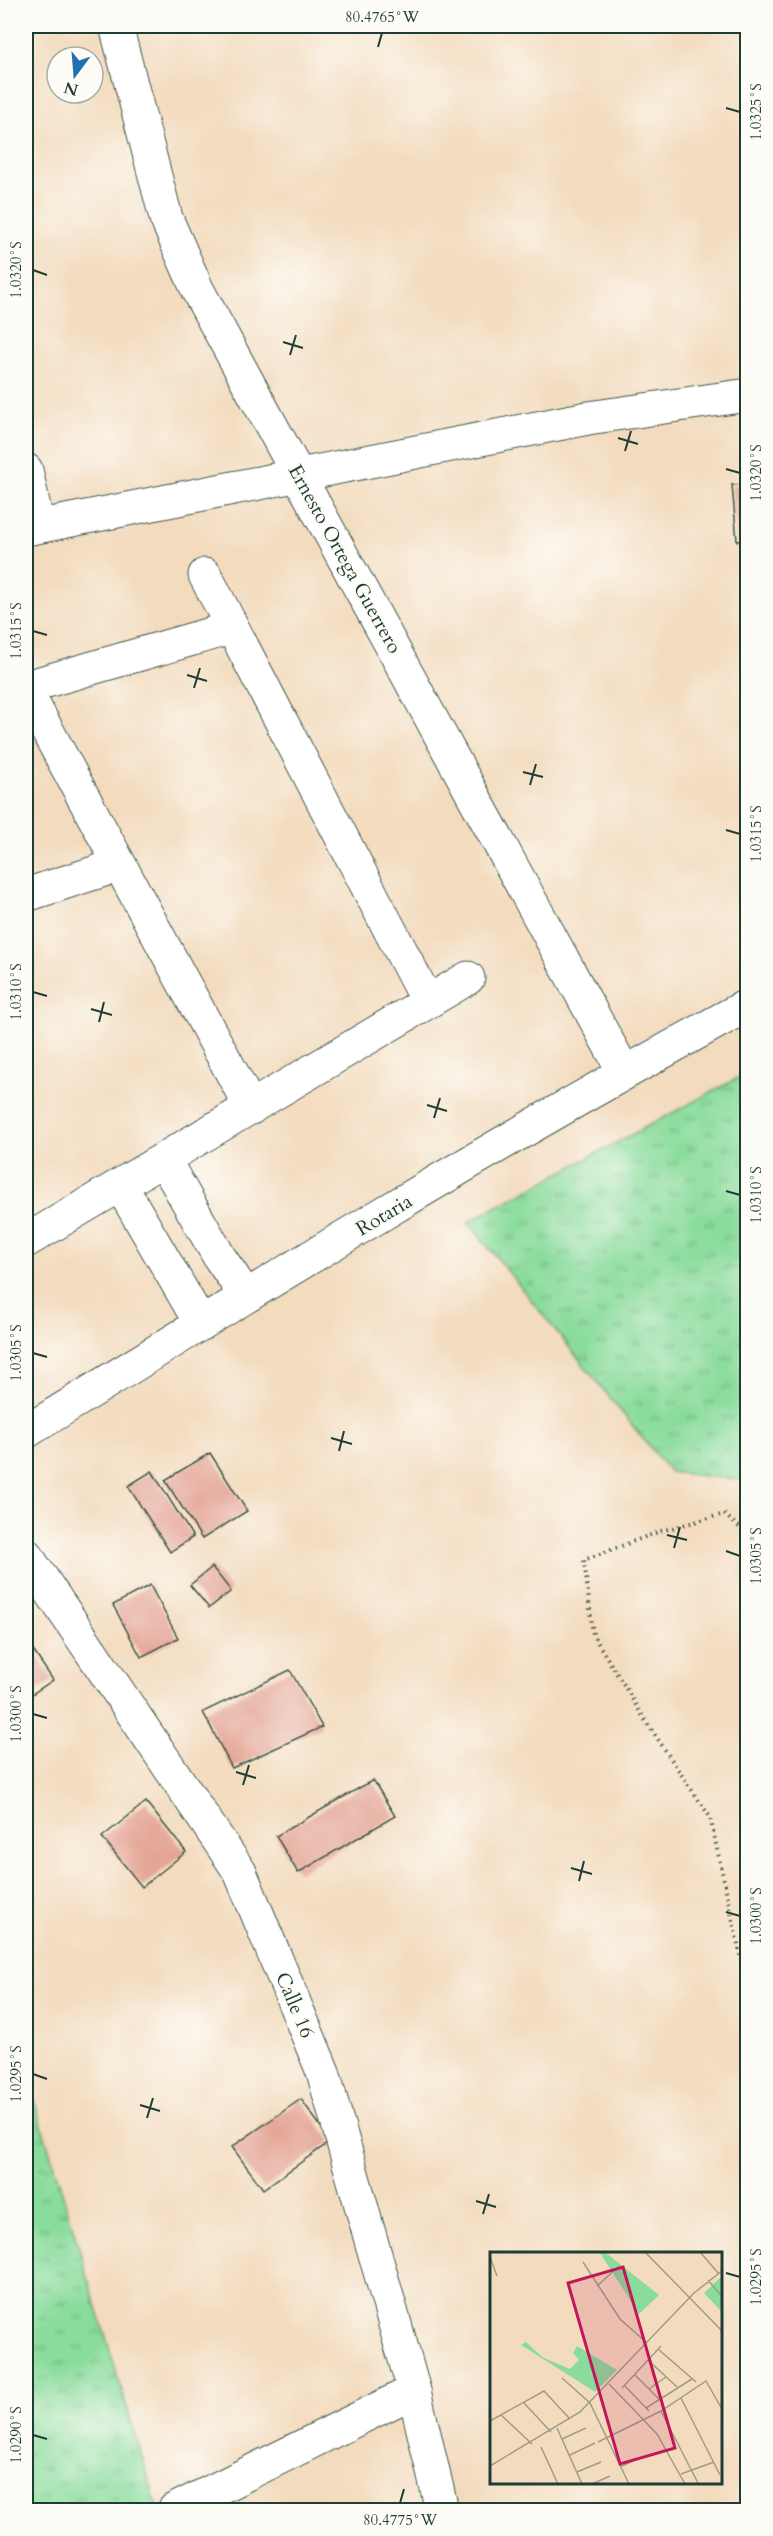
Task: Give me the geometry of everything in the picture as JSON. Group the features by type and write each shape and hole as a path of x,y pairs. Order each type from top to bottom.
{"street":[{"name":"Ernesto Ortega Guerrero","path":"116,26 156,182 179,250 203,301 624,1072"},
{"path":"26,470 32,528 588,418 747,395"},
{"path":"205,575 427,1001"},
{"path":"231,627 26,689 251,1108"},
{"path":"26,895 119,865"},
{"path":"26,1240 121,1186 468,978"},
{"name":"Rotaria","path":"26,1432 246,1296 624,1072 747,1005"},
{"path":"164,1160 220,1258 246,1296"},
{"path":"121,1186 201,1324"},
{"name":"Calle 16","path":"26,1555 240,1872 322,2072 414,2391 442,2511"},
{"path":"174,2511 414,2391"}],"path":[{"path":"747,1535 724,1514 661,1531 584,1560 593,1635 647,1723 710,1817 747,1990"}],"green space":[{"path":"747,1073 747,1481 670,1472 468,1222"},
{"path":"26,2073 158,2510 26,2510"}],"building":[{"path":"748,484 748,540 737,541 732,485"},
{"path":"210,1453 247,1511 202,1539 165,1480"},
{"path":"152,1471 193,1537 170,1552 128,1486"},
{"path":"212,1567 231,1591 209,1608 190,1585"},
{"path":"150,1585 178,1638 141,1657 113,1605"},
{"path":"26,1640 53,1680 26,1698"},
{"path":"290,1670 322,1727 232,1768 203,1712"},
{"path":"373,1780 395,1816 298,1873 276,1836"},
{"path":"146,1802 186,1852 142,1887 102,1837"},
{"path":"301,2099 331,2141 263,2189 232,2147"}]}
